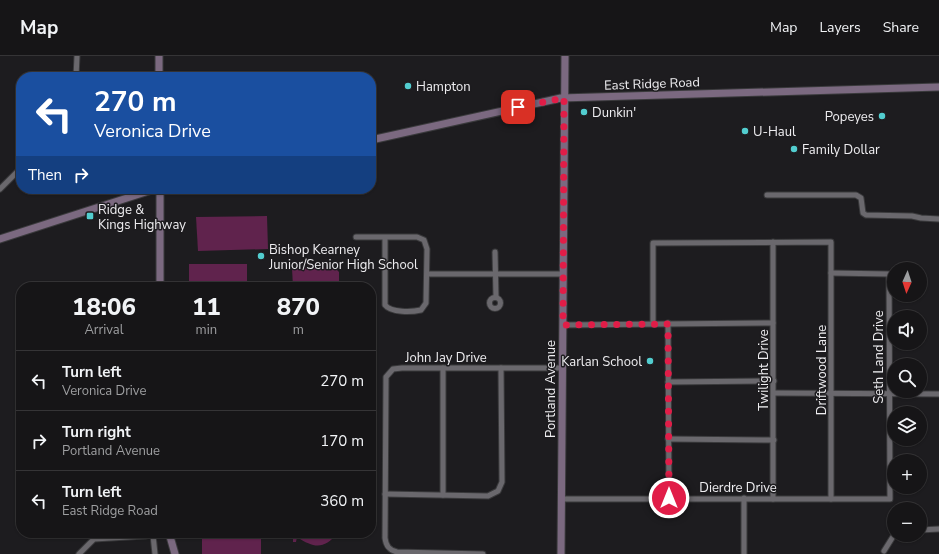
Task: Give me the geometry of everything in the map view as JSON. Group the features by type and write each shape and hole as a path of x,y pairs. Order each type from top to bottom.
{"main road":[{"path":"159,56 159,72"},
{"name":"Portland Avenue","path":"561,554 565,56"},
{"name":"East Ridge Road","path":"376,139 564,98 939,87"},
{"path":"0,239 140,194"},
{"path":"160,194 160,282"},
{"path":"170,538 175,554"}],"street":[{"path":"76,72 77,56"},
{"path":"0,189 16,173"},
{"path":"768,194 856,195 861,198 863,210 866,215 912,216 939,219"},
{"path":"356,237 385,237 417,237 424,240 427,246 427,274 426,304 424,308 416,311 393,310 388,308 385,299 385,237"},
{"path":"653,324 653,243 773,242"},
{"name":"Driftwood Lane","path":"773,242 831,242 832,499"},
{"name":"Twilight Drive","path":"773,242 773,499"},
{"path":"495,252 496,297"},
{"path":"427,274 563,274"},
{"name":"Seth Land Drive","path":"831,274 889,274 890,358"},
{"path":"563,325 773,323"},
{"path":"668,324 669,498"},
{"name":"John Jay Drive","path":"483,554 392,551 386,543 385,384 387,374 397,368 562,368"},
{"path":"443,368 443,495"},
{"path":"385,494 488,496 496,494 501,487 501,368"},
{"path":"668,382 774,381"},
{"path":"774,393 887,394"},
{"path":"927,394 939,394"},
{"name":"Seth Land Drive","path":"890,398 890,499"},
{"path":"668,439 774,440"},
{"name":"Dierdre Drive","path":"562,498 890,499"},
{"path":"744,498 744,554"},
{"path":"927,530 939,529"},
{"path":"79,554 94,538"},
{"path":"153,538 155,554"},
{"path":"884,551 890,542"}],"shaded area":[{"path":"267,216 268,249 198,251 196,217"},
{"path":"189,264 247,264 247,282 189,282"},
{"path":"292,268 335,268 339,272 339,282 293,282"},
{"path":"202,538 261,538 261,554 202,554"},
{"path":"293,538 297,538 296,542 293,542"},
{"path":"298,538 333,538 319,546"}],"place":[{"name":"Hampton","path":"408,86"},
{"name":"Dunkin'","path":"584,112"},
{"name":"Popeyes","path":"882,116"},
{"name":"U-Haul","path":"745,131"},
{"name":"Family Dollar","path":"794,149"},
{"name":"Ridge & Kings Highway","path":"90,216"},
{"name":"Bishop Kearney Junior/Senior High School","path":"261,256"},
{"name":"Karlan School","path":"650,361"}],"route":[{"path":"518,107 564,98 563,325 668,324 669,498"}]}
